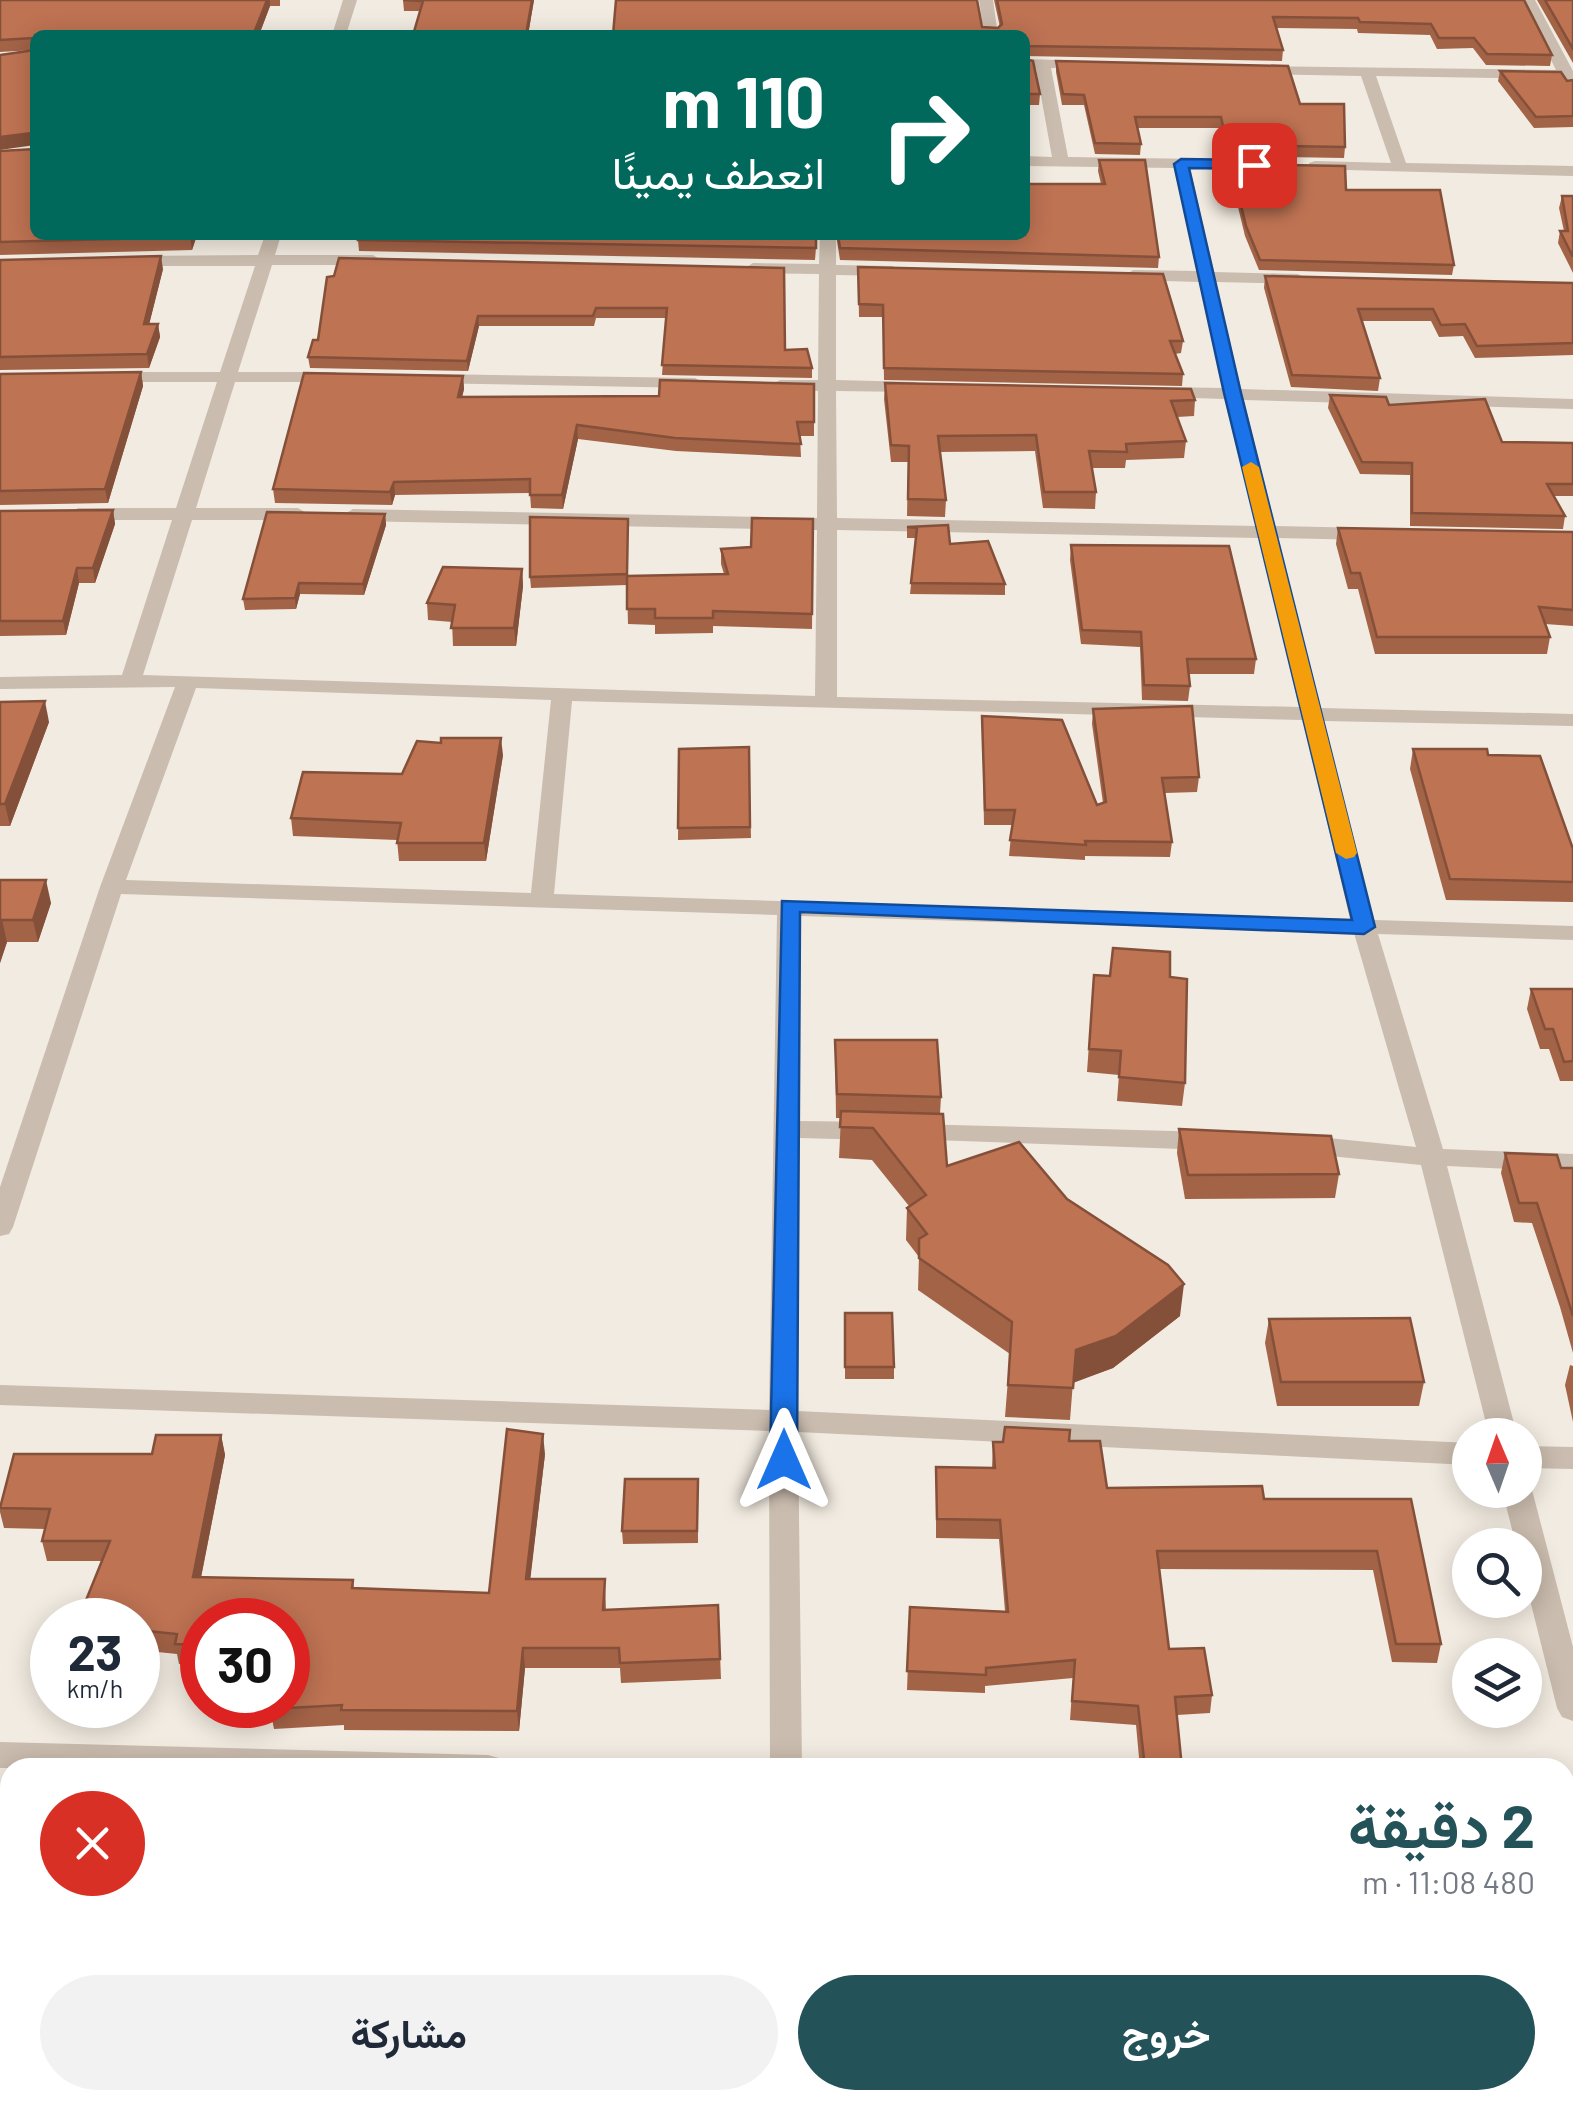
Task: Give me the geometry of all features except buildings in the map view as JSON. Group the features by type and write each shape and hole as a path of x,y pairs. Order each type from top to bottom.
{"street":[{"path":"341,30 350,0"},
{"path":"986,0 989,30"},
{"path":"1234,69 1570,80 1528,0"},
{"path":"1030,62 1100,65"},
{"path":"1044,63 1060,162"},
{"path":"1367,73 1400,167"},
{"path":"1030,161 1280,165"},
{"path":"1181,164 1232,393 1364,927 1432,1157 1499,1418"},
{"path":"1300,166 1573,171"},
{"path":"131,680 271,240"},
{"path":"826,703 828,240"},
{"path":"114,262 401,260"},
{"path":"730,267 922,271"},
{"path":"1112,275 1321,280"},
{"path":"95,378 348,377"},
{"path":"408,378 708,383"},
{"path":"768,384 943,388"},
{"path":"1136,392 1573,404"},
{"path":"56,514 185,511 1381,535"},
{"path":"0,1228 112,887 188,681"},
{"path":"0,683 188,681 826,703 1573,720"},
{"path":"542,897 562,693"},
{"path":"112,887 542,897 1573,933"},
{"path":"786,1758 783,1422 790,906"},
{"path":"786,1129 1239,1142"},
{"path":"1278,1144 1432,1157 1573,1163"},
{"path":"0,1395 783,1422 1452,1453"},
{"path":"1542,1457 1573,1458"},
{"path":"1522,1508 1573,1708"},
{"path":"0,1755 113,1758"}],"slow traffic":[{"path":"1251,467 1346,853"}],"route":[{"path":"784,1460 790,906 1364,927 1232,393 1181,164 1254,165"}]}
